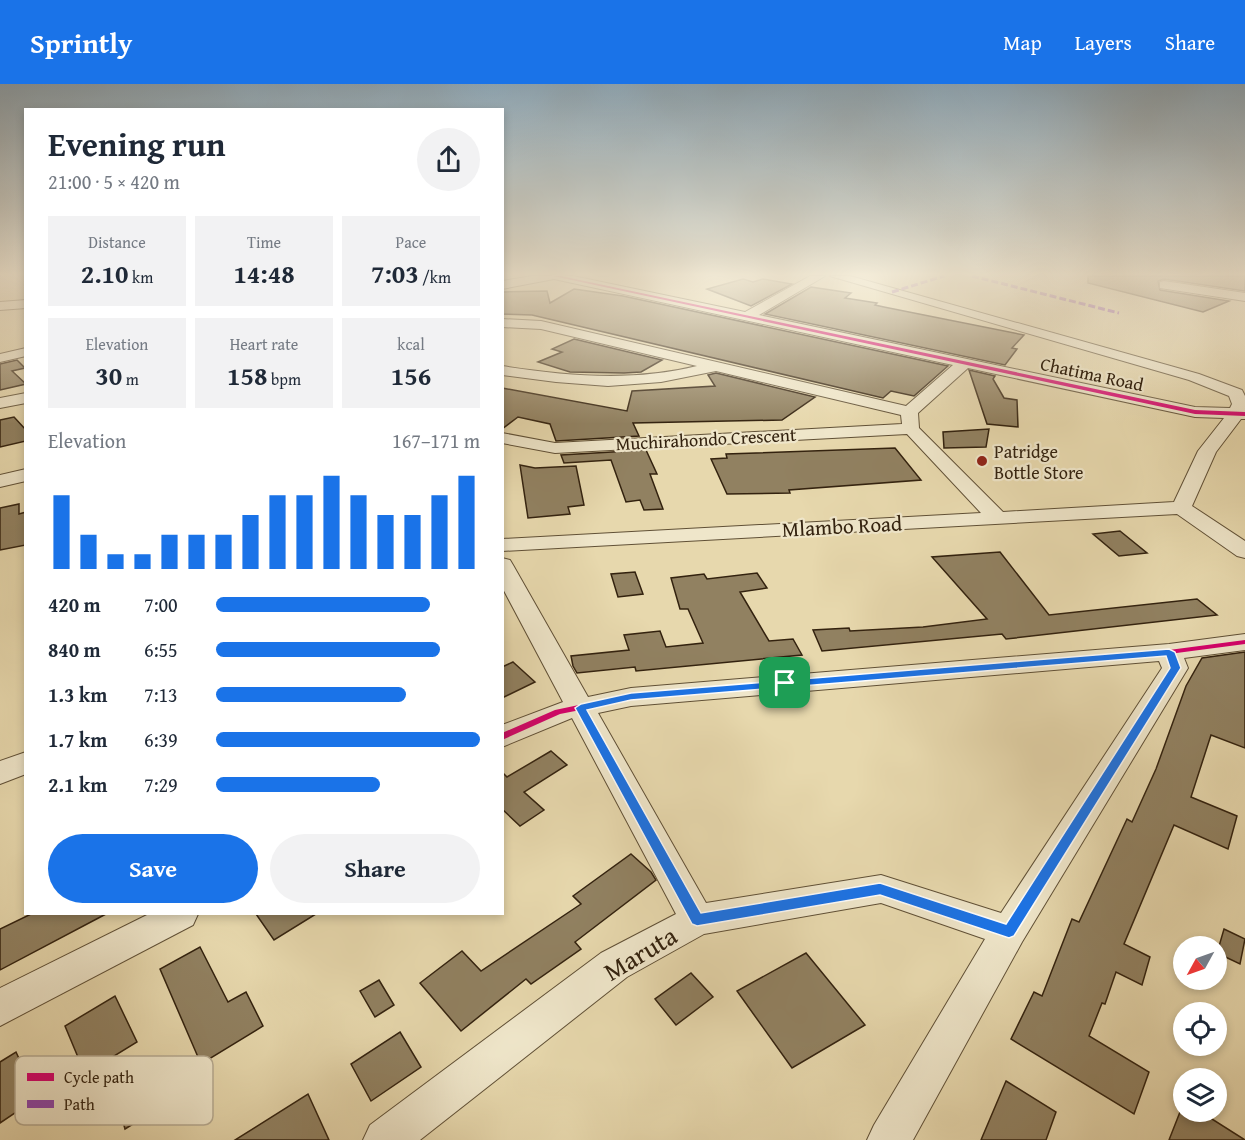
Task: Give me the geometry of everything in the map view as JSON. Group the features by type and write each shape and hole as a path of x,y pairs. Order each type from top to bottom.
{"street":[{"path":"542,325 713,367 910,421 998,518"},
{"name":"Chatima Road","path":"787,325 1195,412 1240,414"},
{"path":"1009,325 1219,385 1236,393 1240,404 1240,414 1207,451 1181,508 1245,551"},
{"path":"0,347 24,346"},
{"path":"0,358 24,352"},
{"path":"910,421 966,362"},
{"path":"504,370 585,382 654,380 713,367"},
{"path":"0,403 24,398"},
{"name":"Muchirahondo Crescent","path":"504,438 555,448 910,421"},
{"path":"0,481 24,476"},
{"name":"Mlambo Road","path":"504,545 1181,508"},
{"path":"504,569 697,920"},
{"path":"504,736 558,712 631,697 1169,652 1245,642"},
{"path":"889,1140 1009,932 1175,668 1169,652"},
{"path":"0,773 24,763"},
{"name":"Maruta","path":"385,1140 614,965 697,920 880,889 1009,932"},
{"path":"0,1008 180,915"}],"building":[{"path":"575,325 759,325 948,366 914,396 891,391 883,398"},
{"path":"818,325 976,325 1024,335 1012,348 1017,349 1005,365"},
{"path":"574,339 662,360 641,372 624,373 570,372 538,362 562,352 552,349"},
{"path":"17,360 24,368 12,371 24,384 0,390 0,364"},
{"path":"969,370 995,376 993,379 1004,398 1017,400 1018,427 987,424"},
{"path":"716,373 815,397 782,420 633,423 639,436 556,441 550,424 518,417 504,428 504,388 627,411 632,391 715,386 708,375"},
{"path":"14,417 24,428 24,441 0,447 0,420"},
{"path":"989,429 986,447 944,448 943,432"},
{"path":"895,448 921,480 789,490 790,493 727,494 711,459 727,458 726,454"},
{"path":"646,450 657,474 650,474 663,509 644,510 640,500 626,502 611,460 564,463 561,455"},
{"path":"520,465 535,468 576,466 584,505 568,507 570,514 528,518"},
{"path":"19,504 19,514 24,513 24,545 0,550 0,508"},
{"path":"1120,531 1147,553 1119,556 1093,534"},
{"path":"1000,552 1049,615 1197,599 1217,615 1006,639 1002,634 822,651 813,630 849,628 850,631 923,627 987,619 932,557"},
{"path":"635,572 643,594 618,597 611,574"},
{"path":"757,573 767,588 740,592 769,641 793,639 802,655 636,671 635,667 577,673 573,666 571,656 629,650 624,635 660,631 666,647 703,643 688,609 680,609 671,578 704,574 707,579"},
{"path":"1245,652 1245,748 1211,735 1191,797 1237,816 1228,849 1174,825 1124,944 1150,957 1142,985 1116,972 1105,1004 1102,1003 1089,1036 1149,1072 1134,1114 1011,1039 1034,992 1042,996 1072,919 1079,922 1127,819 1132,822 1156,769 1186,686 1202,658"},
{"path":"513,662 535,682 504,697 504,666"},
{"path":"551,751 567,765 524,792 544,810 520,826 504,811 504,774 507,777"},
{"path":"631,854 651,872 656,880 575,942 581,949 531,984 526,979 461,1031 420,983 462,951 481,971 581,904 573,896"},
{"path":"29,915 104,915 0,970 0,929"},
{"path":"257,915 314,915 274,940"},
{"path":"1224,929 1245,939 1240,964 1227,958 1227,936 1222,936"},
{"path":"200,947 228,1002 246,992 263,1026 213,1057 198,1056 160,969"},
{"path":"806,953 865,1025 792,1068 737,991"},
{"path":"691,973 713,997 676,1025 655,999"},
{"path":"379,980 394,1005 375,1017 360,991"},
{"path":"115,996 137,1042 114,1056 78,1056 65,1026"},
{"path":"400,1032 421,1067 371,1101 351,1064"},
{"path":"16,1052 18,1056 15,1056 15,1113 0,1123 0,1062"},
{"path":"1006,1081 1056,1112 1046,1140 981,1140"},
{"path":"308,1094 329,1140 235,1140"},
{"path":"1176,1122 1217,1122 1245,1140 1169,1140"}],"cycle path":[{"path":"787,325 1195,412 1245,414"},
{"path":"504,736 558,712 631,697 1169,652 1245,642"}],"place":[{"name":"Patridge Bottle Store","path":"982,461"}],"route":[{"path":"1169,652 1175,668 1009,932 880,889 697,920 581,708 631,697 785,683 1169,652"}]}
